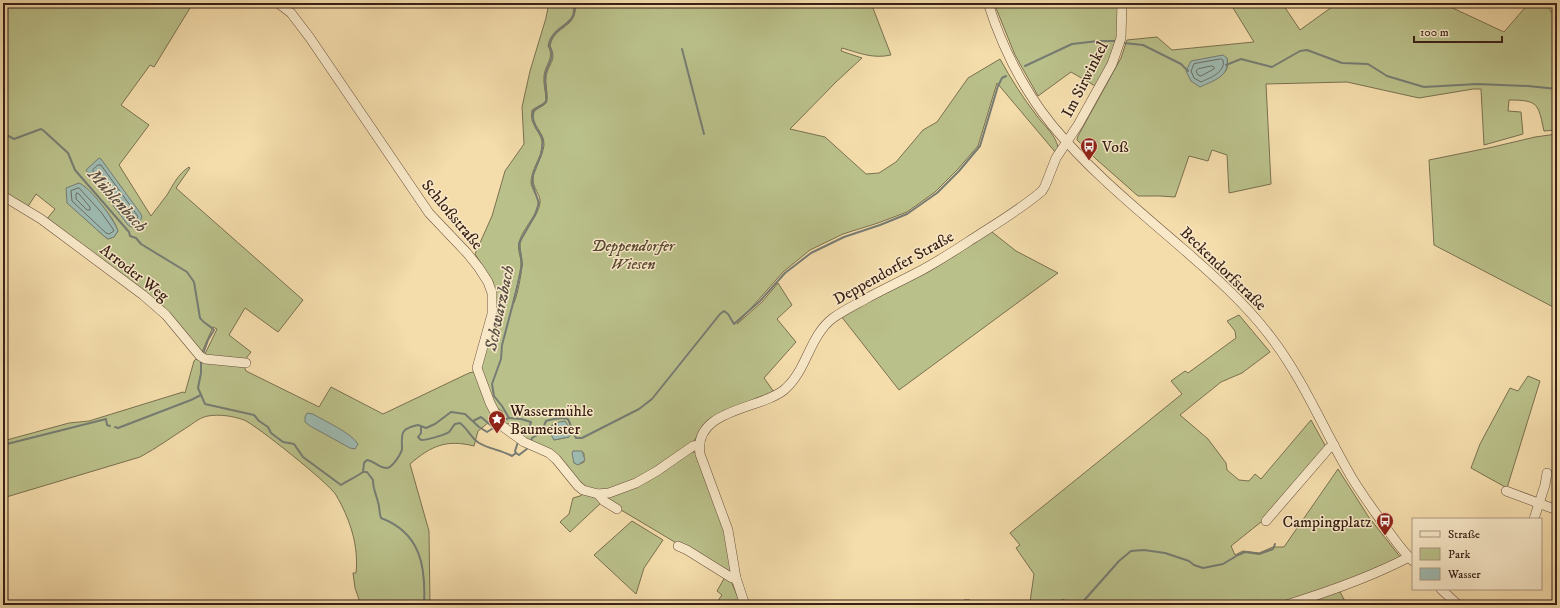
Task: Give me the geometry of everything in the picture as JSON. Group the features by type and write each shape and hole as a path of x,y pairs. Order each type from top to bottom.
{"street":[{"name":"Schloßstraße","path":"278,3 291,13 310,38 429,213 467,253 488,282 492,293 492,314 477,368 499,422 518,438 549,453 556,459 578,486 589,493 598,494 604,501 617,509"},
{"name":"Beckendorfstraße","path":"988,3 1004,47 1029,92 1053,126 1087,164 1219,281 1243,304 1269,334 1289,361 1352,479 1374,511 1411,559"},
{"name":"Im Sirwinkel","path":"1067,142 1088,108 1115,58 1121,38 1122,3"},
{"name":"Deppendorfer Straße","path":"699,445 706,429 718,417 769,399 784,390 800,372 817,336 834,317 930,266 992,227 1035,197 1045,186 1054,164 1067,142"},
{"name":"Arroder Weg","path":"3,196 47,223 143,295 166,315 200,356 205,359 246,363"},
{"path":"598,494 609,493 636,483 693,446 699,445 700,454 728,530 736,578 745,605"},
{"path":"1266,521 1329,448 1334,446"},
{"path":"1534,518 1547,473"},
{"path":"1506,491 1557,510"},
{"path":"678,546 688,550 732,578 736,578"},
{"path":"1286,605 1339,588 1411,559"},
{"path":"1442,590 1458,605"}],"green space":[{"path":"3,3 193,3 154,67 150,65 121,105 149,125 119,165 151,216 179,176 189,167 190,168 176,188 303,300 278,332 245,308 229,335 251,352 244,361 204,356 217,329 213,327 201,354 168,314 46,220 55,209 36,194 27,208 3,193","holes":["84,186 108,213 116,225 118,231 114,237 108,239 68,203"]},
{"name":"Deppendorfer Wiesen","path":"549,3 572,3 572,16 555,32 548,46 550,50 550,58 544,79 546,100 544,103 532,110 532,120 542,142 541,151 531,178 532,187 538,205 523,233 519,243 518,248 521,267 514,303 522,265 520,244 524,233 539,208 540,203 534,186 533,176 542,154 544,140 534,121 534,112 547,101 546,78 553,59 550,46 552,39 573,18 575,3 871,3 891,55 872,56 842,48 841,51 862,58 790,129 825,137 866,174 879,173 896,162 923,130 937,122 968,78 1000,59 1027,102 1052,134 1058,147 1056,153 997,83 978,146 935,192 907,212 843,234 810,250 783,272 737,324 762,302 778,283 792,305 777,319 796,342 764,378 774,392 752,402 723,411 710,419 693,442 635,480 606,491 589,489 521,435 520,425 516,423 506,424 501,417 503,414 502,411 495,407 480,368 493,282 475,254 492,216 505,171 524,144 522,107 530,71","holes":["565,421 571,435 569,437 554,440 550,426","573,451 584,453 584,462 580,464 574,463"]},
{"path":"994,3 1120,3 1117,43 1097,87 1071,72 1038,96 1015,55"},
{"path":"1230,3 1282,3 1300,30 1336,4 1335,3 1442,3 1504,32 1529,3 1546,3 1557,21 1557,130 1544,131 1536,105 1526,101 1509,100 1508,111 1521,112 1523,134 1484,145 1481,89 1419,98 1347,82 1266,84 1271,184 1229,193 1227,155 1212,150 1208,161 1189,156 1175,197 1138,196 1077,140 1121,58 1127,40 1157,37 1172,50 1254,42","holes":["1227,58 1227,70 1213,81"]},
{"path":"1557,134 1557,309 1434,245 1429,160 1535,137"},
{"path":"992,232 1016,251 1058,273 899,390 841,316 930,271"},
{"path":"1239,315 1270,352 1242,373 1221,382 1180,415 1208,439 1226,463 1227,470 1239,480 1249,481 1255,474 1261,479 1311,420 1326,447 1266,518 1231,546 1235,555 1243,551 1259,553 1273,547 1284,547 1338,469 1368,516 1401,558 1338,587 1280,605 1018,605 1030,602 1034,574 1016,548 1020,545 1010,533 1182,394 1171,381 1185,371 1188,373 1236,338 1235,331 1227,321"},
{"path":"196,359 243,364 246,371 319,407 331,387 383,414 469,373 473,372 476,374 493,419 478,431 474,446 455,443 439,446 425,453 410,464 429,531 430,605 361,605 355,588 353,573 356,573 357,563 355,543 349,523 336,495 321,479 277,443 251,424 235,417 212,415 205,417 140,457 3,498 3,441 69,423 89,421 183,392 185,393 194,361"},
{"path":"1528,376 1540,381 1507,488 1471,468 1480,444 1510,388 1518,391"},
{"path":"690,451 697,453 725,528 733,573 678,544 606,501 604,496"},
{"path":"583,494 597,498 602,502 570,532 560,522 569,514 573,498"},
{"path":"632,521 663,540 644,568 636,594 594,555"},
{"path":"725,577 731,581 741,605 715,605 722,595 717,591"},
{"path":"1339,590 1346,603 1342,605 1291,605"}],"water":[{"path":"1223,55 1227,58 1227,64 1224,73 1220,77 1200,87 1191,81 1186,71 1191,61"},
{"path":"99,158 141,214 142,218 136,226 131,227 128,225 86,170"},
{"path":"79,183 89,190 112,219 118,231 114,237 108,239 67,203 66,188"},
{"path":"307,413 313,414 349,435 358,444 355,449 350,448 310,426 305,422"},
{"path":"565,421 571,435 569,437 554,440 547,428 559,422"},
{"path":"573,451 582,451 585,460 578,465 574,463"}],"waterway":[{"name":"Schwarzbach","path":"502,421 509,418 494,396 492,384 501,359 502,345 522,265 519,243 535,215 539,203 532,183 533,175 541,155 543,142 533,120 533,111 546,102 545,77 552,58 549,45 551,38 569,22 575,11 575,3"},
{"path":"1025,66 1072,44 1115,41"},
{"path":"1124,43 1143,45 1181,64 1188,71"},
{"path":"682,49 704,134"},
{"path":"1226,65 1241,59 1272,67 1300,51 1307,50 1342,63 1368,64 1387,76 1424,87 1477,84 1557,89"},
{"path":"531,442 532,438 541,433 546,421 559,418 568,419 576,438 582,438 639,409 652,399 724,311 728,314 734,324 760,301 785,273 811,253 844,237 907,214 937,193 959,171 980,146 998,86 1002,78 1006,76"},
{"name":"Mühlenbach","path":"3,133 14,139 41,129 44,131 68,153 75,170 129,232 130,236 136,238 141,244 187,272 194,282 200,318 214,330 208,340 203,354"},
{"name":"Mühlenbach","path":"201,362 201,373 198,388 205,404 254,415 259,421 268,427 271,433 283,442 294,444 303,457 341,485 363,472"},
{"path":"115,427 118,428 201,395"},
{"name":"Schwarzbach","path":"424,605 424,577 418,553 413,542 405,533 394,524 381,518 373,480 367,472 363,472 364,463 367,460 381,467 387,468 391,466 402,449 402,436 407,428 418,425 426,428 435,424 451,412 465,414 487,432 495,427"},
{"name":"Schwarzbach","path":"473,421 481,417 494,428"},
{"path":"509,418 531,422 529,429 522,437"},
{"path":"3,445 106,419 107,425 110,426"},
{"path":"421,427 421,433 418,437 421,440 447,433 455,424 460,423 474,439 487,447 512,456 516,453 519,455 528,448"},
{"path":"516,453 515,451 518,442"},
{"path":"1080,605 1119,561 1131,551 1144,550 1165,553 1189,561 1194,565 1203,568 1223,564 1245,552 1259,554 1273,549 1275,544"},
{"path":"1056,605 1058,602 1063,600 1074,605"}],"place":[{"name":"Voß","path":"1089,161"},
{"name":"Wassermühle Baumeister","path":"497,434"},
{"name":"Campingplatz","path":"1385,536"}]}
